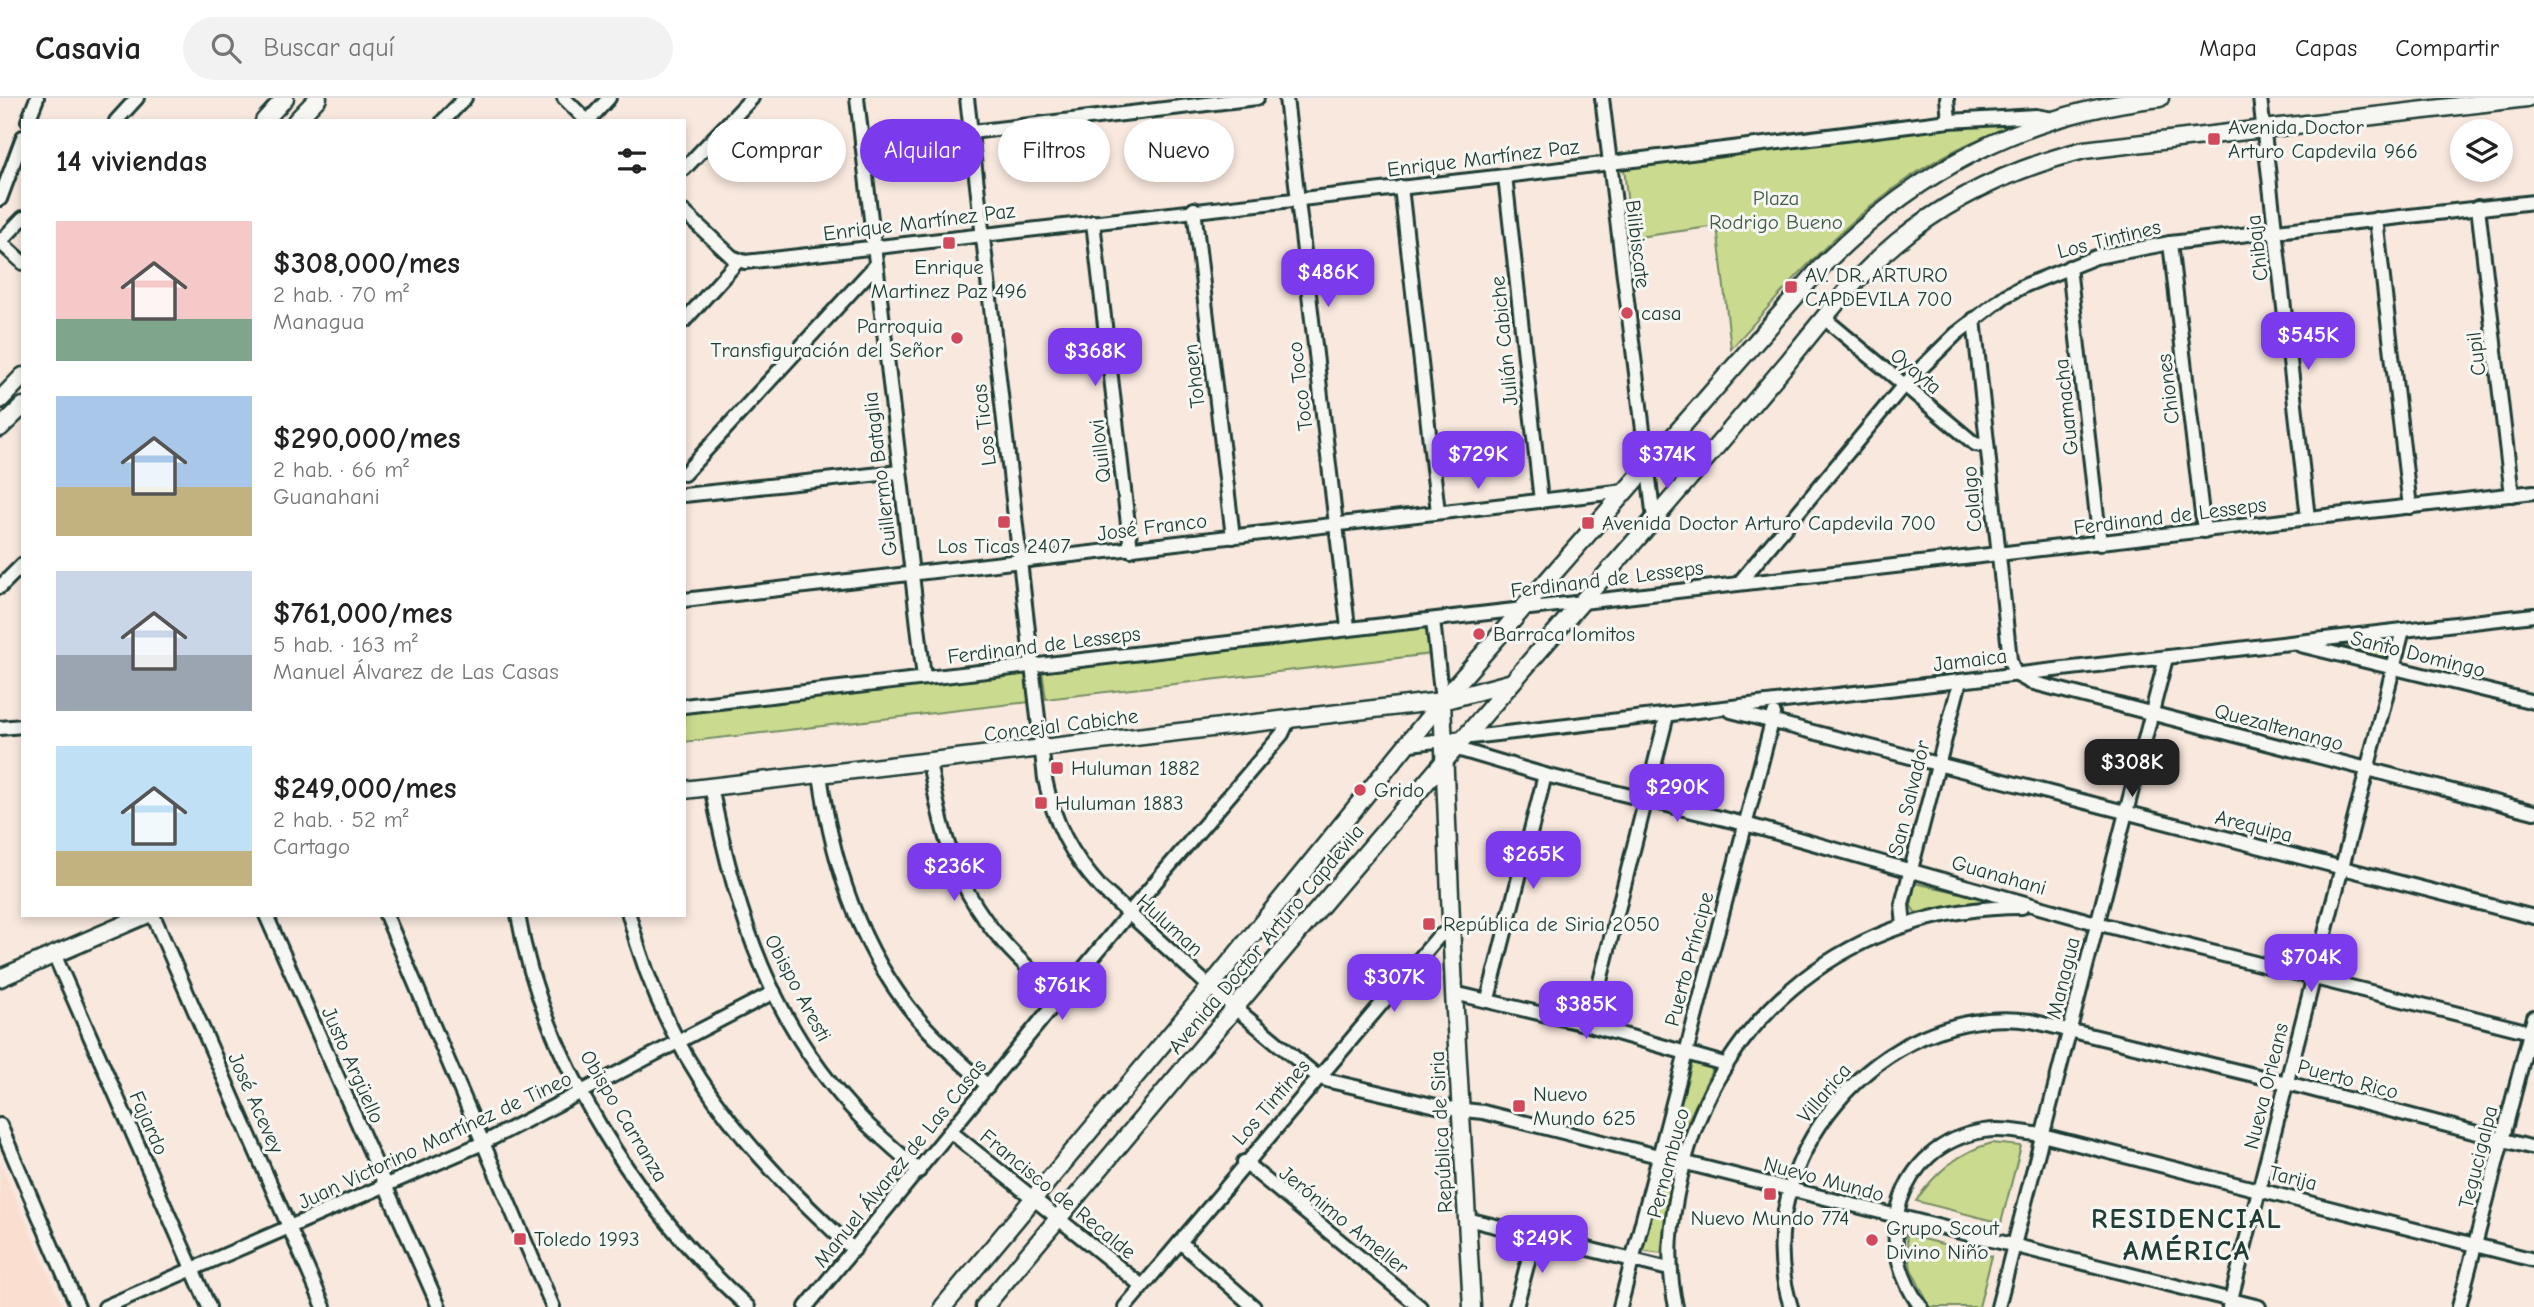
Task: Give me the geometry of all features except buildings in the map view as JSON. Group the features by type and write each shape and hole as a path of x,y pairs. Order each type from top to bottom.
{"main road":[{"path":"266,119 285,98"},
{"path":"298,119 318,98"},
{"name":"Avenida Doctor Arturo Capdevila","path":"943,1307 1210,987 1410,744 1442,701 1823,265 1878,213 1958,160 1988,144 2053,118 2109,104 2160,98"},
{"name":"Avenida Doctor Arturo Capdevila","path":"984,1307 1452,746 1514,681 1824,318 1876,261 1930,216 1994,181 2052,159 2107,146 2527,98"},
{"path":"0,400 21,378"},
{"path":"0,428 21,408"},
{"name":"Concejal Cabiche","path":"686,790 1442,701 1485,692 1514,681"},
{"name":"República de Siria","path":"1442,701 1452,746 1454,993 1472,1307"},
{"path":"0,978 141,917"}],"street":[{"path":"30,119 37,98"},
{"path":"118,119 137,98"},
{"path":"445,119 465,98"},
{"path":"564,98 585,119"},
{"path":"589,119 609,98"},
{"path":"686,167 752,98"},
{"name":"Guillermo Bataglia","path":"857,98 860,126"},
{"name":"Los Ticas","path":"967,98 969,119"},
{"path":"984,130 1257,98"},
{"name":"Toco Toco","path":"1286,98 1348,627"},
{"name":"Bilibiscate","path":"1602,98 1654,519"},
{"path":"1947,98 1949,121"},
{"name":"Chibaja","path":"2260,98 2308,518"},
{"name":"Enrique Martínez Paz","path":"738,261 1505,176 1949,121 2026,116 2053,118"},
{"path":"0,199 21,141"},
{"name":"Julián Cabiche","path":"1505,176 1541,501"},
{"name":"Guillermo Bataglia","path":"866,182 924,678"},
{"name":"Los Ticas","path":"976,182 1034,665 1041,748"},
{"path":"1401,187 1437,512"},
{"name":"Los Tintines","path":"1739,583 1903,386 1974,319 2005,296 2096,257 2170,243 2534,202"},
{"name":"Cupil","path":"2478,208 2512,495"},
{"name":"Tohaen","path":"1194,209 1233,537"},
{"path":"686,214 738,261 686,319"},
{"path":"2376,219 2410,506"},
{"path":"21,220 0,242 21,261"},
{"name":"Quillovi","path":"1093,222 1131,550"},
{"name":"Chiones","path":"2170,243 2204,531"},
{"path":"686,472 875,266"},
{"name":"Guamacha","path":"2069,267 2100,544"},
{"name":"Oyayta","path":"1824,318 1975,444 1986,446"},
{"name":"Colalgo","path":"1974,319 1997,555 2010,660 2015,674"},
{"path":"686,495 899,472"},
{"name":"José Franco","path":"686,600 1625,491"},
{"name":"Ferdinand de Lesseps","path":"686,706 1348,627 1433,620 2534,492"},
{"path":"0,587 21,566"},
{"name":"Jamaica","path":"1410,744 1452,746 1722,708 2534,615"},
{"name":"República de Siria","path":"1433,620 1442,701"},
{"name":"Nueva Orleans","path":"2230,1304 2403,630"},
{"name":"Santo Domingo","path":"2292,643 2534,702"},
{"name":"Managua","path":"1998,1307 2166,657"},
{"name":"Quezaltenango","path":"2015,674 2030,682 2534,812"},
{"name":"San Salvador","path":"1904,926 1901,912 1910,869 1960,681"},
{"name":"Puerto Príncipe","path":"1620,1307 1657,1155 1773,722 1774,703"},
{"name":"Arequipa","path":"1722,708 1937,761 2125,814 2534,917"},
{"path":"1589,1025 1667,715"},
{"name":"Manuel Álvarez de Las Casas","path":"806,1307 1129,913 1282,734 1289,719"},
{"path":"0,728 21,724"},
{"name":"Guanahani","path":"1452,746 1545,775 1745,824 2096,923 2532,1033"},
{"name":"Huluman","path":"1041,748 1046,789 1059,829 1082,868 1210,987 1318,1077 1460,1109"},
{"path":"929,761 951,857 978,912 1009,951 1061,997"},
{"path":"820,774 837,865 847,897 872,949 919,1020 988,1086"},
{"path":"1488,999 1545,775"},
{"name":"Obispo Aresti","path":"711,786 736,899 774,992 809,1053 834,1086 863,1120 919,1171"},
{"name":"Pernambuco","path":"1676,1307 1669,1269 1669,1239 1684,1163 1709,1092 1724,1064 1751,1028 1806,974 1904,926 1983,909 2038,906"},
{"name":"José Acevey","path":"154,917 324,1307"},
{"name":"Justo Argüello","path":"267,917 439,1307"},
{"path":"387,917 553,1307"},
{"name":"Obispo Carranza","path":"518,917 529,964 542,1003 583,1094 612,1142 673,1230 704,1267 748,1307"},
{"path":"630,917 649,979 679,1044 721,1111 786,1188 854,1250"},
{"name":"Los Tintines","path":"1125,1307 1244,1162 1438,937 1452,929"},
{"name":"Fajardo","path":"54,954 209,1307"},
{"name":"Juan Victorino Martínez de Tineo","path":"106,1307 483,1143 583,1094 774,992"},
{"path":"1454,993 1589,1025 1724,1064"},
{"name":"Tegucigalpa","path":"2459,1307 2534,1017"},
{"name":"Villarica","path":"1791,1307 1783,1261 1790,1189 1808,1145 1826,1114 1849,1087 1894,1052 1927,1035 1995,1020 2017,1019 2070,1030"},
{"name":"Puerto Rico","path":"2070,1030 2287,1083 2534,1148"},
{"name":"Nuevo Mundo","path":"1460,1109 1483,1112 1657,1155 2230,1304 2259,1307"},
{"path":"0,1125 78,1307"},
{"name":"Tarija","path":"1894,1217 1907,1182 1933,1156 1963,1136 1983,1131 2007,1130 2042,1135 2534,1260"},
{"name":"Francisco de Recalde","path":"951,1132 1142,1286"},
{"name":"Jerónimo Ameller","path":"1244,1162 1420,1307"},
{"path":"1894,1217 1902,1275 1921,1307"},
{"path":"1467,1219 1669,1269"},
{"path":"1516,1307 1535,1235"},
{"path":"1180,1242 1254,1307"}],"shaded area":[{"path":"0,1163 63,1307 0,1307"}],"green space":[{"name":"Plaza Rodrigo Bueno","path":"2030,120 1970,143 1901,183 1840,233 1731,349 1717,226 1631,238 1624,167 1966,124"},
{"path":"1427,622 1431,654 1046,699 1042,671"},
{"path":"2393,643 2388,659 2342,645"},
{"path":"1025,672 1029,702 686,742 686,711"},
{"path":"1915,883 1992,900 1924,914 1915,912 1911,906"},
{"path":"1687,1058 1711,1065 1712,1070 1680,1138 1666,1134"},
{"path":"1992,1143 2021,1146 2001,1223 1916,1201 1931,1181 1949,1164"},
{"path":"1669,1170 1672,1180 1661,1253 1638,1250 1663,1176"},
{"path":"1906,1235 1992,1256 1979,1307 1930,1307 1911,1269"}],"place":[{"name":"Avenida Doctor Arturo Capdevila 966","path":"2214,139"},
{"name":"Enrique Martinez Paz 496","path":"949,243"},
{"name":"AV. DR. ARTURO CAPDEVILA 700","path":"1791,287"},
{"name":"casa","path":"1627,313"},
{"name":"Parroquia Transfiguración del Señor","path":"957,338"},
{"name":"Los Ticas 2407","path":"1004,522"},
{"name":"Avenida Doctor Arturo Capdevila 700","path":"1588,523"},
{"name":"Barraca lomitos","path":"1479,634"},
{"name":"Huluman 1882","path":"1057,768"},
{"name":"Grido","path":"1360,790"},
{"name":"Huluman 1883","path":"1041,803"},
{"name":"República de Siria 2050","path":"1429,924"},
{"name":"Nuevo Mundo 625","path":"1519,1106"},
{"name":"Nuevo Mundo 774","path":"1770,1194"},
{"name":"Toledo 1993","path":"520,1239"},
{"name":"Grupo Scout Divino Niño","path":"1872,1240"}],"district":[{"name":"RESIDENCIAL AMÉRICA","path":"2187,1234"}]}
